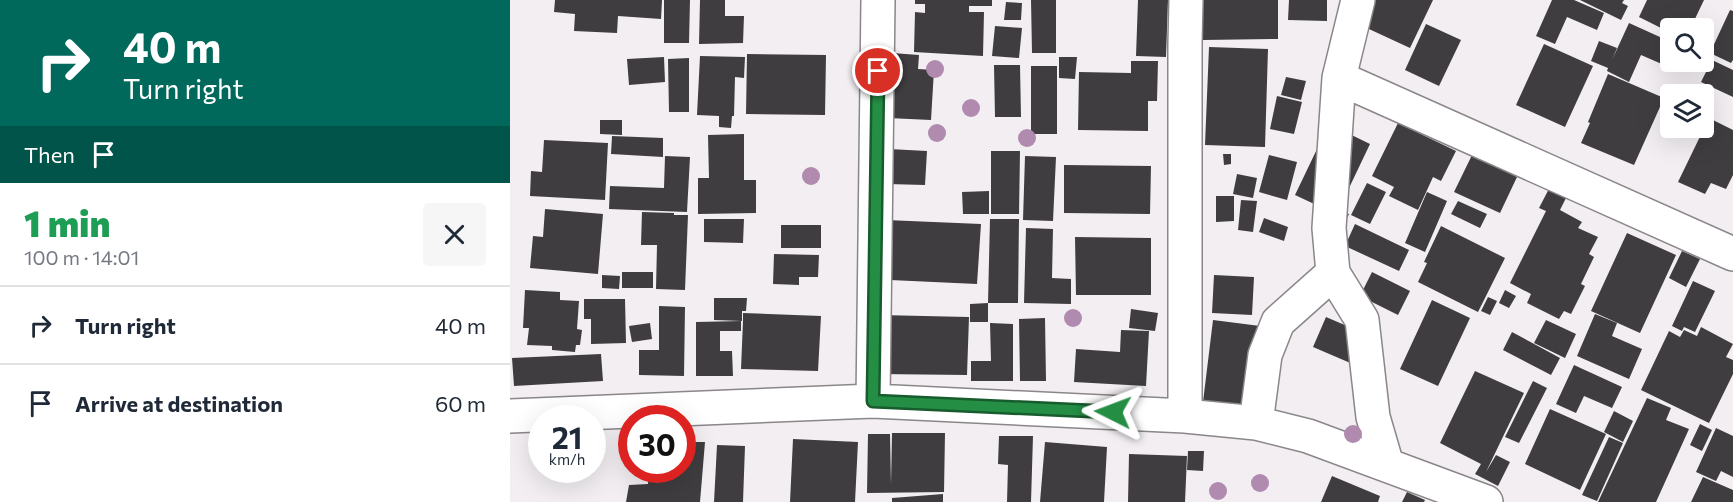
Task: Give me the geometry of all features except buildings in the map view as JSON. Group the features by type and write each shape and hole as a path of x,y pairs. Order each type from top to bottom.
{"street":[{"path":"873,401 878,0"},
{"path":"1185,416 1186,0"},
{"path":"1358,0 1339,78 1329,228 1333,273 1362,320 1372,417 1387,465"},
{"path":"1339,78 1733,254"},
{"path":"1257,423 1265,355 1278,322 1333,273"},
{"path":"510,416 873,401 1185,416 1257,423 1308,436 1486,502"}],"route":[{"path":"878,71 873,401 1113,412"}]}
